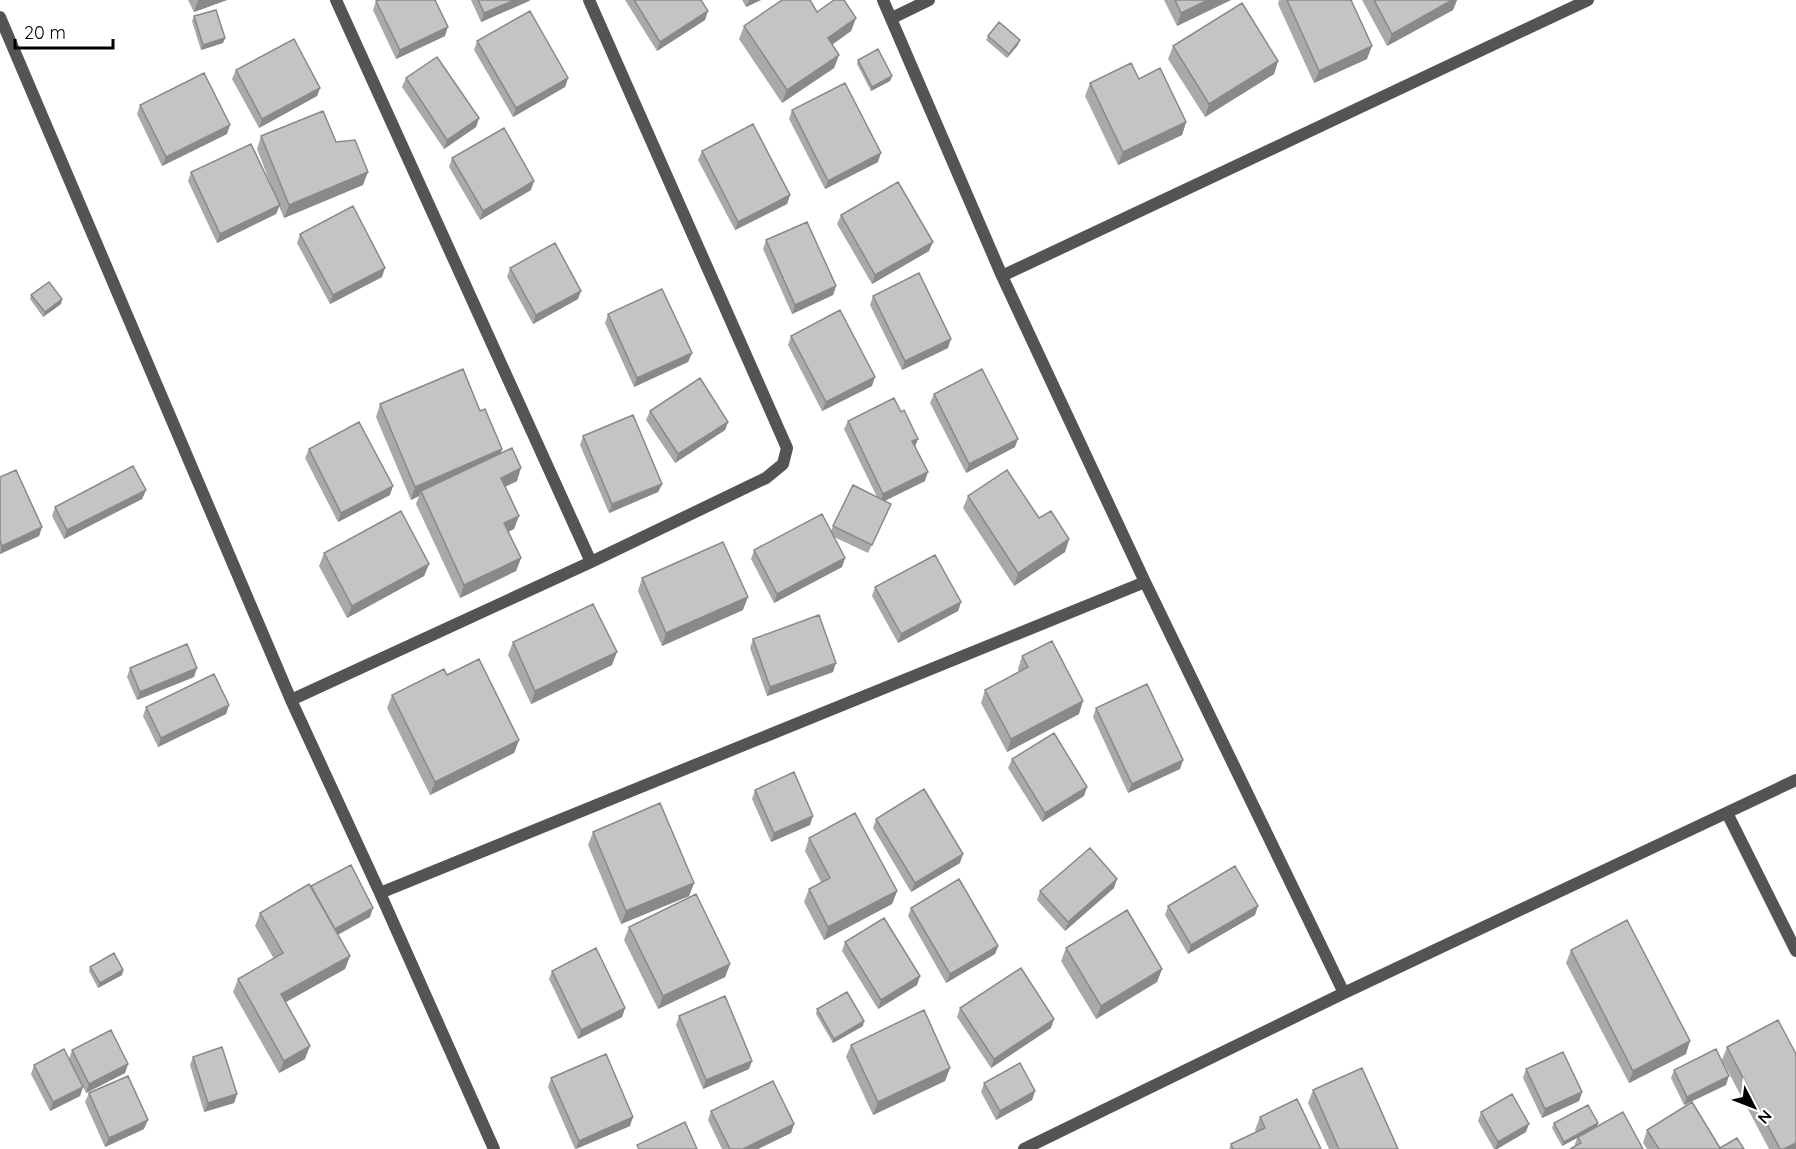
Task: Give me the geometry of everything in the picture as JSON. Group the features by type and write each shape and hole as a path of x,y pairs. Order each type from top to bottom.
{"street":[{"path":"336,0 591,562"},
{"path":"291,700 591,562 765,478 783,464 787,448 589,0"},
{"path":"883,0 1002,276 1145,582 1344,993"},
{"path":"892,18 929,0"},
{"path":"1002,276 1588,0"},
{"path":"0,17 291,700 494,1149"},
{"path":"380,893 1145,582"},
{"path":"1024,1149 1344,993 1796,780"},
{"path":"1727,813 1796,951"}],"building":[{"path":"435,0 448,27 400,50 376,1"},
{"path":"478,0 515,0 484,13"},
{"path":"634,0 701,0 708,11 660,42"},
{"path":"782,0 810,0 817,12 834,0 844,0 856,18 828,38 839,55 787,90 744,26"},
{"path":"1175,0 1208,0 1181,13"},
{"path":"1287,0 1351,0 1372,46 1319,71"},
{"path":"1374,0 1452,0 1392,34"},
{"path":"1242,3 1278,61 1209,104 1173,46"},
{"path":"216,10 225,38 203,45 194,16"},
{"path":"530,11 568,78 516,108 477,41"},
{"path":"999,22 1020,40 1009,54 988,36"},
{"path":"294,39 320,88 262,119 236,70"},
{"path":"878,49 892,76 872,87 858,60"},
{"path":"437,57 479,118 447,140 406,78"},
{"path":"1131,63 1139,79 1160,68 1186,122 1123,152 1090,83"},
{"path":"204,73 230,125 166,157 140,105"},
{"path":"845,83 881,153 828,181 792,110"},
{"path":"323,111 336,142 355,140 368,172 289,205 261,136"},
{"path":"753,124 790,195 738,222 702,151"},
{"path":"504,128 534,181 483,211 452,158"},
{"path":"251,144 280,205 220,234 191,172"},
{"path":"898,182 933,242 875,275 841,215"},
{"path":"353,206 385,268 333,295 300,234"},
{"path":"807,222 836,286 795,305 766,240"},
{"path":"555,243 581,291 536,315 510,268"},
{"path":"919,273 951,339 905,361 873,296"},
{"path":"49,282 62,299 45,312 31,295"},
{"path":"662,289 692,353 637,378 608,314"},
{"path":"840,310 875,377 826,402 791,336"},
{"path":"463,369 480,411 485,409 502,449 415,487 380,404"},
{"path":"982,369 1018,439 969,464 934,394"},
{"path":"700,378 728,422 678,454 650,411"},
{"path":"894,398 901,412 904,410 918,439 912,441 928,472 883,494 848,421"},
{"path":"633,415 662,484 612,504 583,436"},
{"path":"359,422 393,486 341,513 309,449"},
{"path":"512,448 521,468 501,478 519,516 504,523 521,558 464,585 421,491"},
{"path":"133,466 146,490 67,530 55,507"},
{"path":"16,470 42,527 2,546 0,540 0,477"},
{"path":"1007,470 1039,518 1051,511 1069,539 1018,573 968,496"},
{"path":"853,485 891,504 872,545 833,526"},
{"path":"401,511 429,564 352,606 324,553"},
{"path":"822,514 845,558 777,594 754,550"},
{"path":"723,542 748,597 666,633 642,578"},
{"path":"935,555 961,602 901,634 875,587"},
{"path":"593,604 617,652 535,691 513,642"},
{"path":"819,615 836,663 770,687 753,639"},
{"path":"1052,641 1083,701 1011,739 985,690 1028,667 1022,656"},
{"path":"187,644 197,668 140,692 130,668"},
{"path":"479,659 519,740 435,782 392,695 444,669 447,675"},
{"path":"214,674 229,705 161,738 146,707"},
{"path":"1147,684 1183,760 1132,784 1096,708"},
{"path":"1054,733 1087,787 1045,813 1012,759"},
{"path":"794,772 813,816 774,833 755,790"},
{"path":"924,789 963,854 915,883 876,819"},
{"path":"660,803 694,883 626,911 593,832"},
{"path":"855,813 897,891 828,927 809,889 830,878 809,838"},
{"path":"1090,848 1117,879 1068,922 1040,891"},
{"path":"351,865 373,908 335,929 311,886"},
{"path":"1235,866 1258,906 1191,945 1168,906"},
{"path":"959,879 998,946 950,974 911,908"},
{"path":"309,884 350,956 281,994 310,1046 284,1061 238,979 283,953 260,913"},
{"path":"696,894 730,964 663,996 629,927"},
{"path":"1127,910 1162,969 1101,1006 1066,948"},
{"path":"884,918 920,976 881,1000 845,942"},
{"path":"1627,920 1690,1041 1633,1071 1571,950"},
{"path":"596,948 625,1008 581,1030 552,971"},
{"path":"114,953 123,970 100,983 90,967"},
{"path":"1021,968 1054,1019 994,1059 960,1008"},
{"path":"847,992 864,1021 834,1039 817,1009"},
{"path":"725,996 752,1061 706,1080 679,1016"},
{"path":"924,1010 950,1068 878,1102 851,1045"},
{"path":"1778,1020 1796,1054 1796,1143 1784,1149 1780,1149 1727,1047"},
{"path":"111,1030 128,1064 89,1084 72,1050"},
{"path":"222,1047 237,1094 208,1103 193,1057"},
{"path":"64,1049 83,1087 53,1102 34,1065"},
{"path":"1716,1049 1729,1076 1687,1097 1674,1070"},
{"path":"1563,1052 1582,1092 1545,1109 1526,1069"},
{"path":"606,1054 633,1117 579,1141 551,1078"},
{"path":"1020,1063 1035,1091 1000,1111 984,1083"},
{"path":"1362,1068 1398,1149 1339,1149 1313,1090"},
{"path":"128,1076 148,1120 109,1138 89,1093"},
{"path":"773,1081 794,1124 743,1149 730,1149 711,1111"},
{"path":"1512,1094 1529,1124 1498,1142 1481,1112"},
{"path":"1297,1099 1321,1149 1233,1149 1231,1144 1265,1128 1260,1117"},
{"path":"1692,1102 1720,1148 1737,1138 1744,1149 1659,1149 1647,1130"},
{"path":"1588,1105 1598,1123 1564,1142 1554,1123"},
{"path":"1623,1112 1643,1149 1570,1149 1581,1143 1578,1137"},
{"path":"685,1122 697,1149 639,1149 637,1145"}]}
